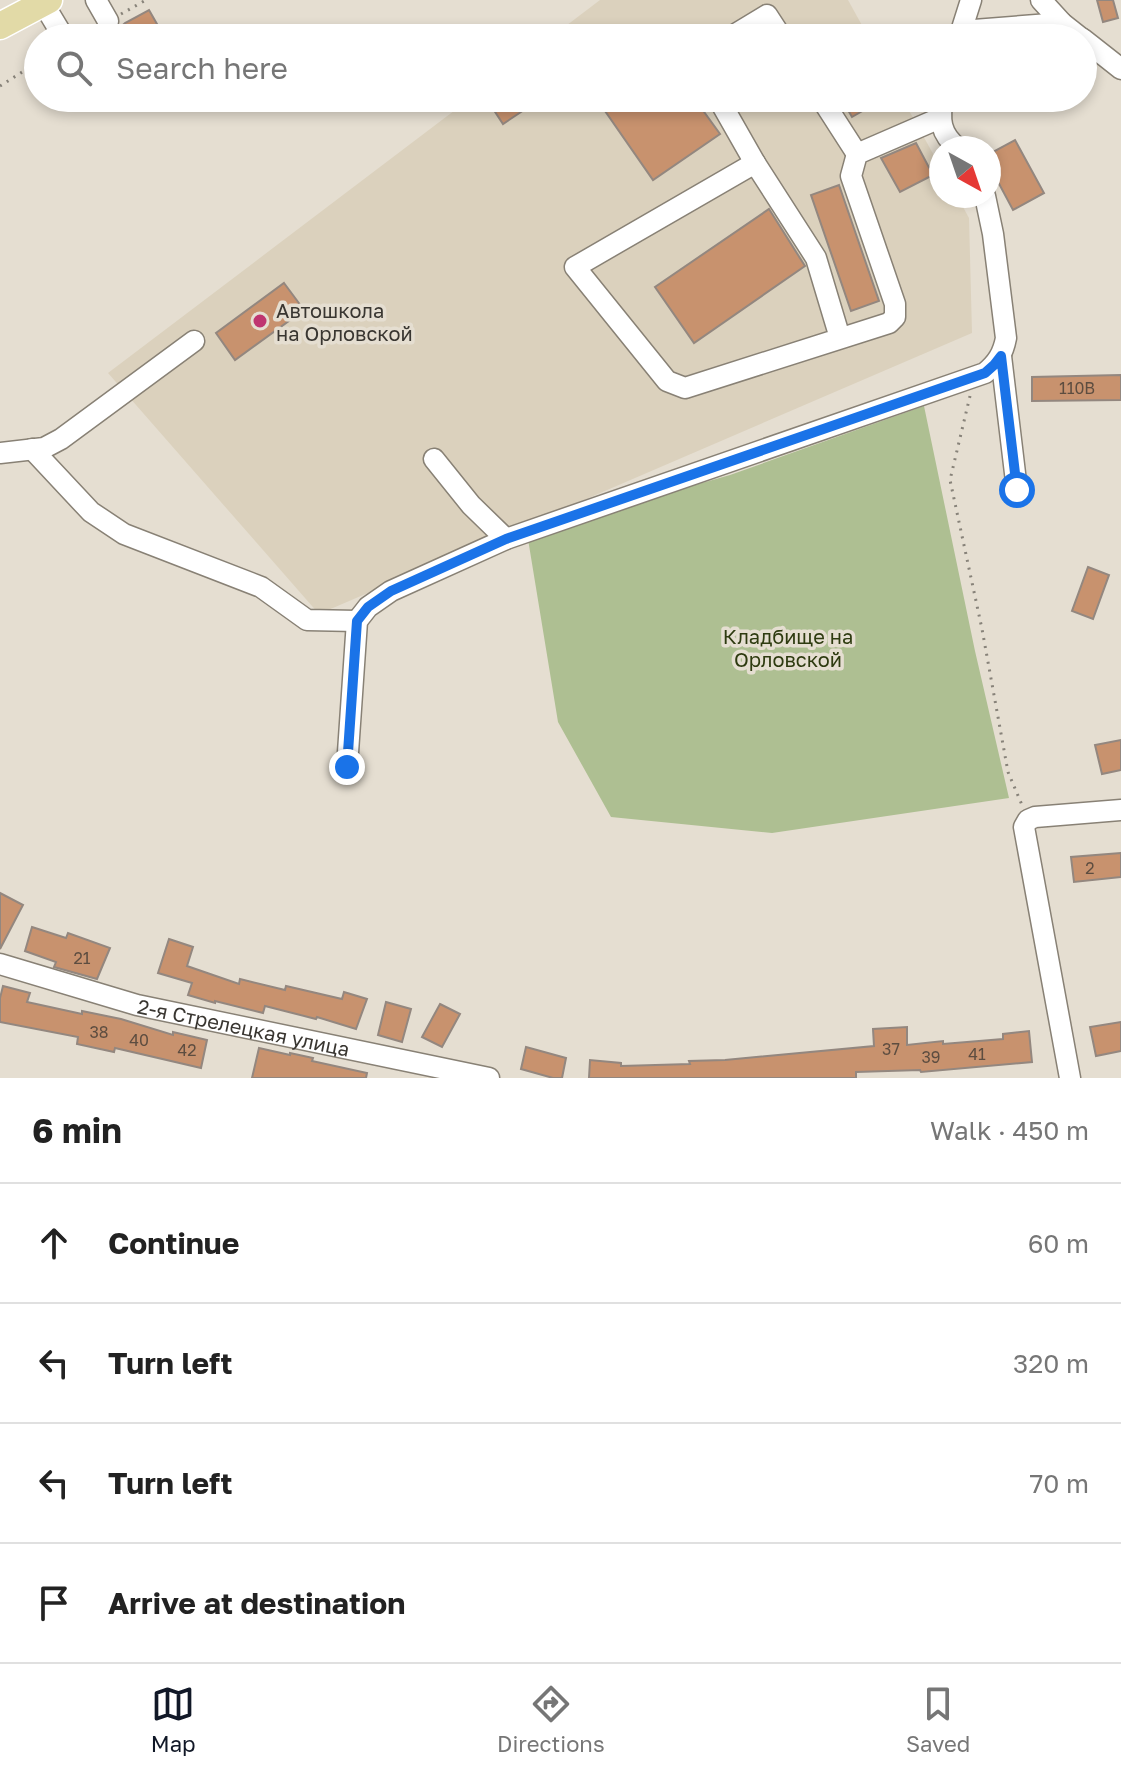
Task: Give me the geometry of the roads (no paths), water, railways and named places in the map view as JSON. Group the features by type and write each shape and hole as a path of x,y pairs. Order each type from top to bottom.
{"main road":[{"path":"1,22 41,2"}],"street":[{"path":"96,0 108,21"},
{"path":"963,24 971,0"},
{"path":"1041,0 1062,23"},
{"path":"41,2 55,24"},
{"path":"752,24 767,15 773,24"},
{"path":"1053,24 1062,23"},
{"path":"1097,51 1121,69"},
{"path":"726,112 816,258 840,338"},
{"path":"830,112 857,154"},
{"path":"755,163 575,267 667,381 685,388 889,323 895,317 895,304 851,176 857,154 934,112"},
{"path":"942,112 946,136"},
{"path":"988,208 1006,338 1001,356 1017,490"},
{"path":"0,453 44,448 68,434 194,341"},
{"path":"347,767 357,621 368,607 391,591 506,539 985,373 1001,356"},
{"path":"32,449 91,512 124,534 261,587 307,620 357,621"},
{"path":"434,459 471,505 506,539"},
{"path":"1070,1078 1024,827 1028,820 1035,817 1121,810"},
{"name":"2-я Стрелецкая улица","path":"0,964 137,1005 489,1078"}],"place":[{"name":"Автошкола на Орловской","path":"260,321"}],"park label":[{"name":"Кладбище на Орловской","path":"788,648"}]}
